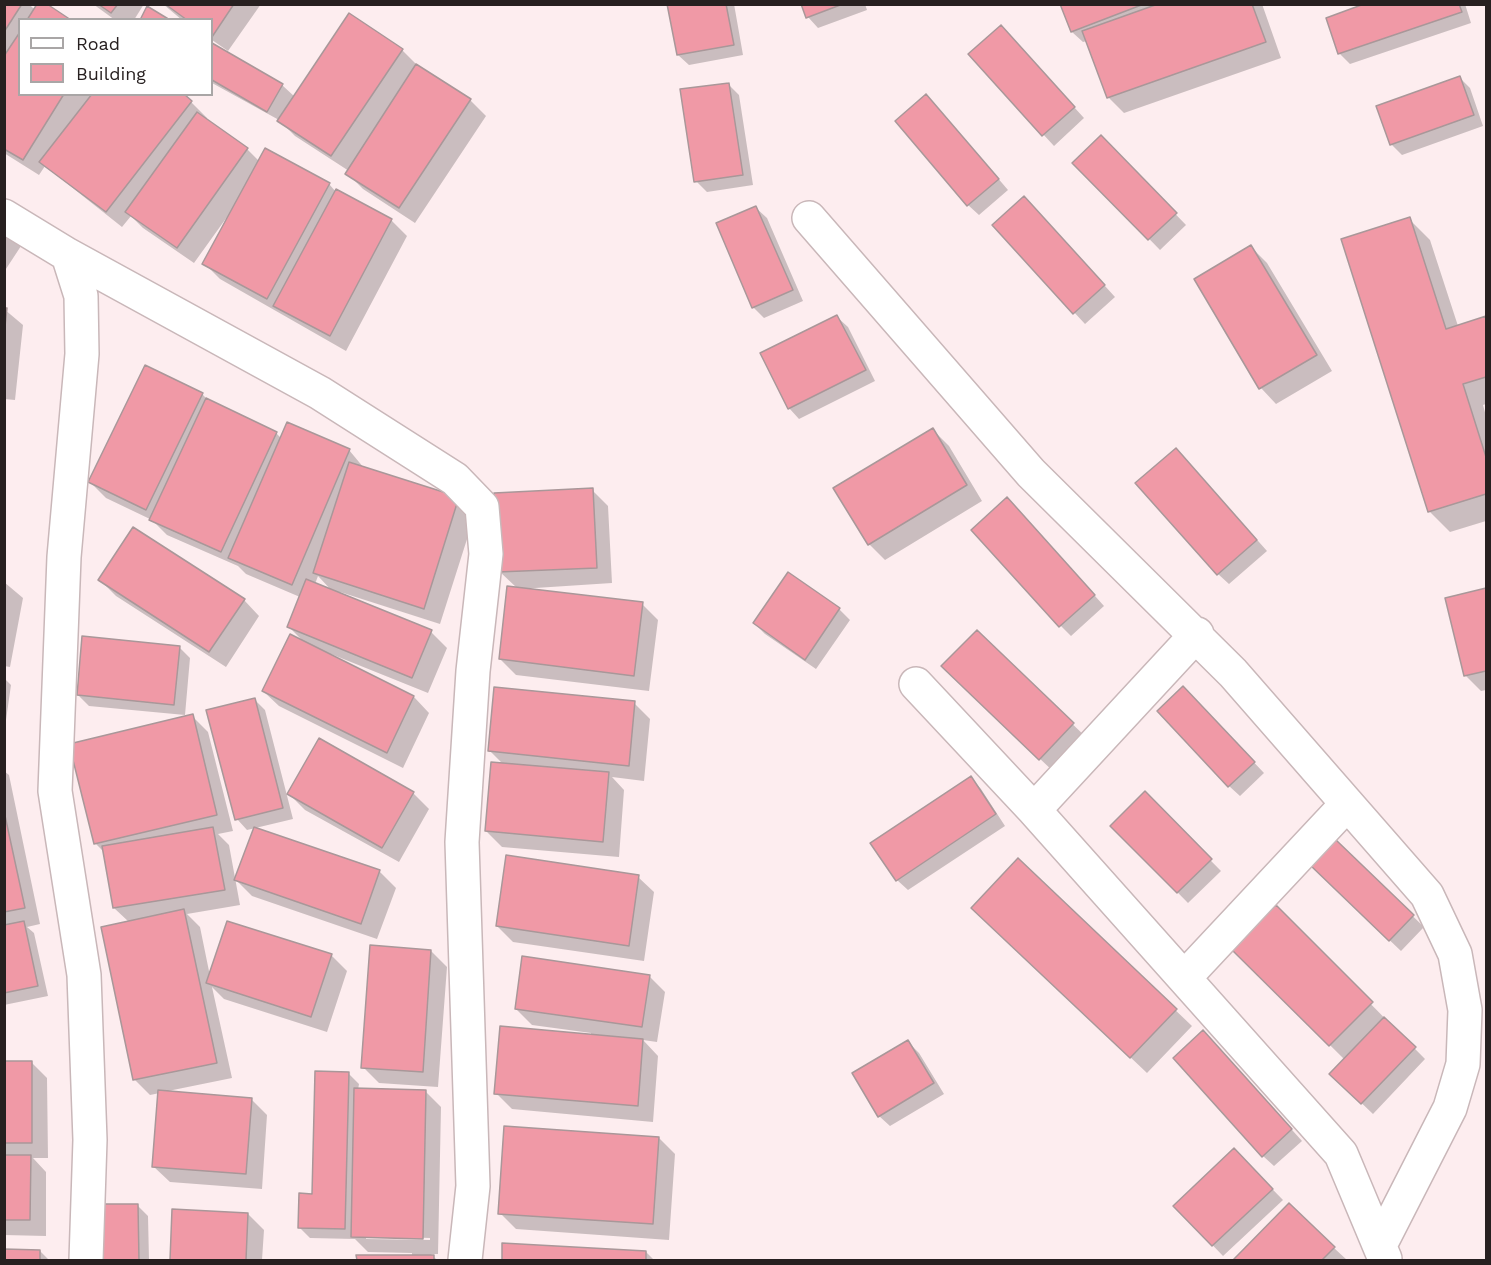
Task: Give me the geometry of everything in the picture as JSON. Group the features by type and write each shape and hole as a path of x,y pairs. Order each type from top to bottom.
{"street":[{"path":"4,216 68,255 320,393 455,479 482,507 486,554 473,671 462,842 473,1186 465,1260"},
{"path":"809,218 1031,473 1197,634 1427,895 1455,954 1465,1010 1463,1064 1450,1108 1382,1253"},
{"path":"68,255 81,296 82,354 64,557 55,791 84,975 90,1140 86,1260"},
{"path":"1034,810 1197,634"},
{"path":"916,684 1034,810 1341,1154 1382,1253"},
{"path":"1185,977 1347,804"}],"building":[{"path":"4,4 22,4 4,32"},
{"path":"37,4 47,4 68,18 28,18"},
{"path":"98,4 118,4 111,13"},
{"path":"165,4 234,4 213,36 213,18 184,18"},
{"path":"667,4 726,4 734,45 677,55"},
{"path":"801,4 843,4 806,18"},
{"path":"1060,4 1144,4 1071,32"},
{"path":"1158,4 1252,4 1266,42 1107,98 1082,31"},
{"path":"1364,4 1459,4 1462,12 1338,54 1326,18"},
{"path":"147,6 167,18 141,18"},
{"path":"349,13 403,49 331,156 277,121"},
{"path":"1001,25 1075,107 1042,136 968,54"},
{"path":"18,35 18,96 63,96 23,160 4,149 4,56"},
{"path":"213,44 283,84 267,112 213,81"},
{"path":"416,64 471,99 399,208 345,174"},
{"path":"1460,76 1474,115 1390,145 1376,106"},
{"path":"729,83 743,175 694,182 680,89"},
{"path":"926,94 999,179 967,206 895,121"},
{"path":"90,96 186,96 192,101 106,212 39,162"},
{"path":"197,112 248,148 177,248 125,212"},
{"path":"1101,135 1177,213 1148,240 1072,163"},
{"path":"265,148 330,183 267,299 202,264"},
{"path":"336,189 392,219 330,336 273,306"},
{"path":"1024,196 1105,285 1073,314 992,225"},
{"path":"756,206 793,290 752,308 716,223"},
{"path":"1410,217 1446,329 1486,316 1486,377 1463,384 1486,457 1486,494 1428,512 1341,239"},
{"path":"1251,245 1317,355 1259,389 1194,279"},
{"path":"4,308 7,308 4,336"},
{"path":"837,315 866,370 788,409 760,353"},
{"path":"145,365 203,393 146,510 88,482"},
{"path":"206,398 277,432 221,552 149,520"},
{"path":"287,422 350,449 292,585 228,558"},
{"path":"933,428 967,485 868,545 833,488"},
{"path":"1176,448 1257,540 1217,575 1135,483"},
{"path":"349,462 459,497 424,609 313,573"},
{"path":"593,488 597,568 498,572 494,493"},
{"path":"1007,497 1095,595 1059,627 971,530"},
{"path":"133,527 245,599 209,652 98,580"},
{"path":"788,572 840,608 805,660 753,623"},
{"path":"306,579 432,630 412,678 287,627"},
{"path":"507,586 643,602 634,676 499,659"},
{"path":"1486,588 1486,671 1464,676 1445,598"},
{"path":"977,630 1074,723 1039,760 941,666"},
{"path":"290,634 414,696 387,753 262,691"},
{"path":"82,636 180,646 174,705 77,695"},
{"path":"1183,686 1255,762 1228,787 1157,711"},
{"path":"494,687 635,701 629,766 488,751"},
{"path":"255,698 283,808 235,820 206,710"},
{"path":"193,714 217,815 94,844 69,744"},
{"path":"319,738 414,792 382,848 287,794"},
{"path":"491,762 609,772 603,842 485,831"},
{"path":"971,776 996,814 896,881 870,843"},
{"path":"1145,791 1212,859 1177,893 1110,826"},
{"path":"4,811 25,908 4,912"},
{"path":"213,827 225,890 113,908 102,846"},
{"path":"254,827 380,870 361,924 234,880"},
{"path":"1335,839 1414,915 1389,941 1310,865"},
{"path":"506,855 639,875 629,946 496,926"},
{"path":"1018,858 1177,1009 1130,1058 971,908"},
{"path":"1276,905 1373,1002 1329,1046 1231,949"},
{"path":"184,909 217,1063 133,1080 101,927"},
{"path":"24,921 38,986 4,993 4,925"},
{"path":"227,921 332,954 311,1017 206,983"},
{"path":"370,945 431,950 423,1072 361,1068"},
{"path":"522,956 650,975 642,1027 515,1009"},
{"path":"1384,1017 1416,1047 1361,1104 1329,1074"},
{"path":"500,1026 643,1039 638,1106 494,1094"},
{"path":"1203,1030 1292,1129 1262,1157 1173,1058"},
{"path":"908,1040 934,1083 878,1117 852,1073"},
{"path":"4,1061 32,1061 32,1143 4,1143"},
{"path":"315,1071 349,1072 345,1229 298,1228 299,1193 312,1194"},
{"path":"354,1088 426,1090 423,1239 351,1237"},
{"path":"158,1090 252,1098 246,1174 152,1167"},
{"path":"504,1126 659,1137 653,1224 498,1214"},
{"path":"1234,1148 1273,1189 1212,1246 1173,1206"},
{"path":"4,1155 31,1155 30,1220 4,1220"},
{"path":"1289,1203 1335,1247 1322,1260 1233,1260"},
{"path":"100,1204 138,1204 139,1260 102,1260"},
{"path":"172,1209 248,1213 246,1260 170,1260"},
{"path":"502,1243 646,1251 646,1260 502,1260"},
{"path":"4,1249 40,1250 40,1260 4,1260"},
{"path":"356,1255 434,1255 434,1260 357,1260"}]}
